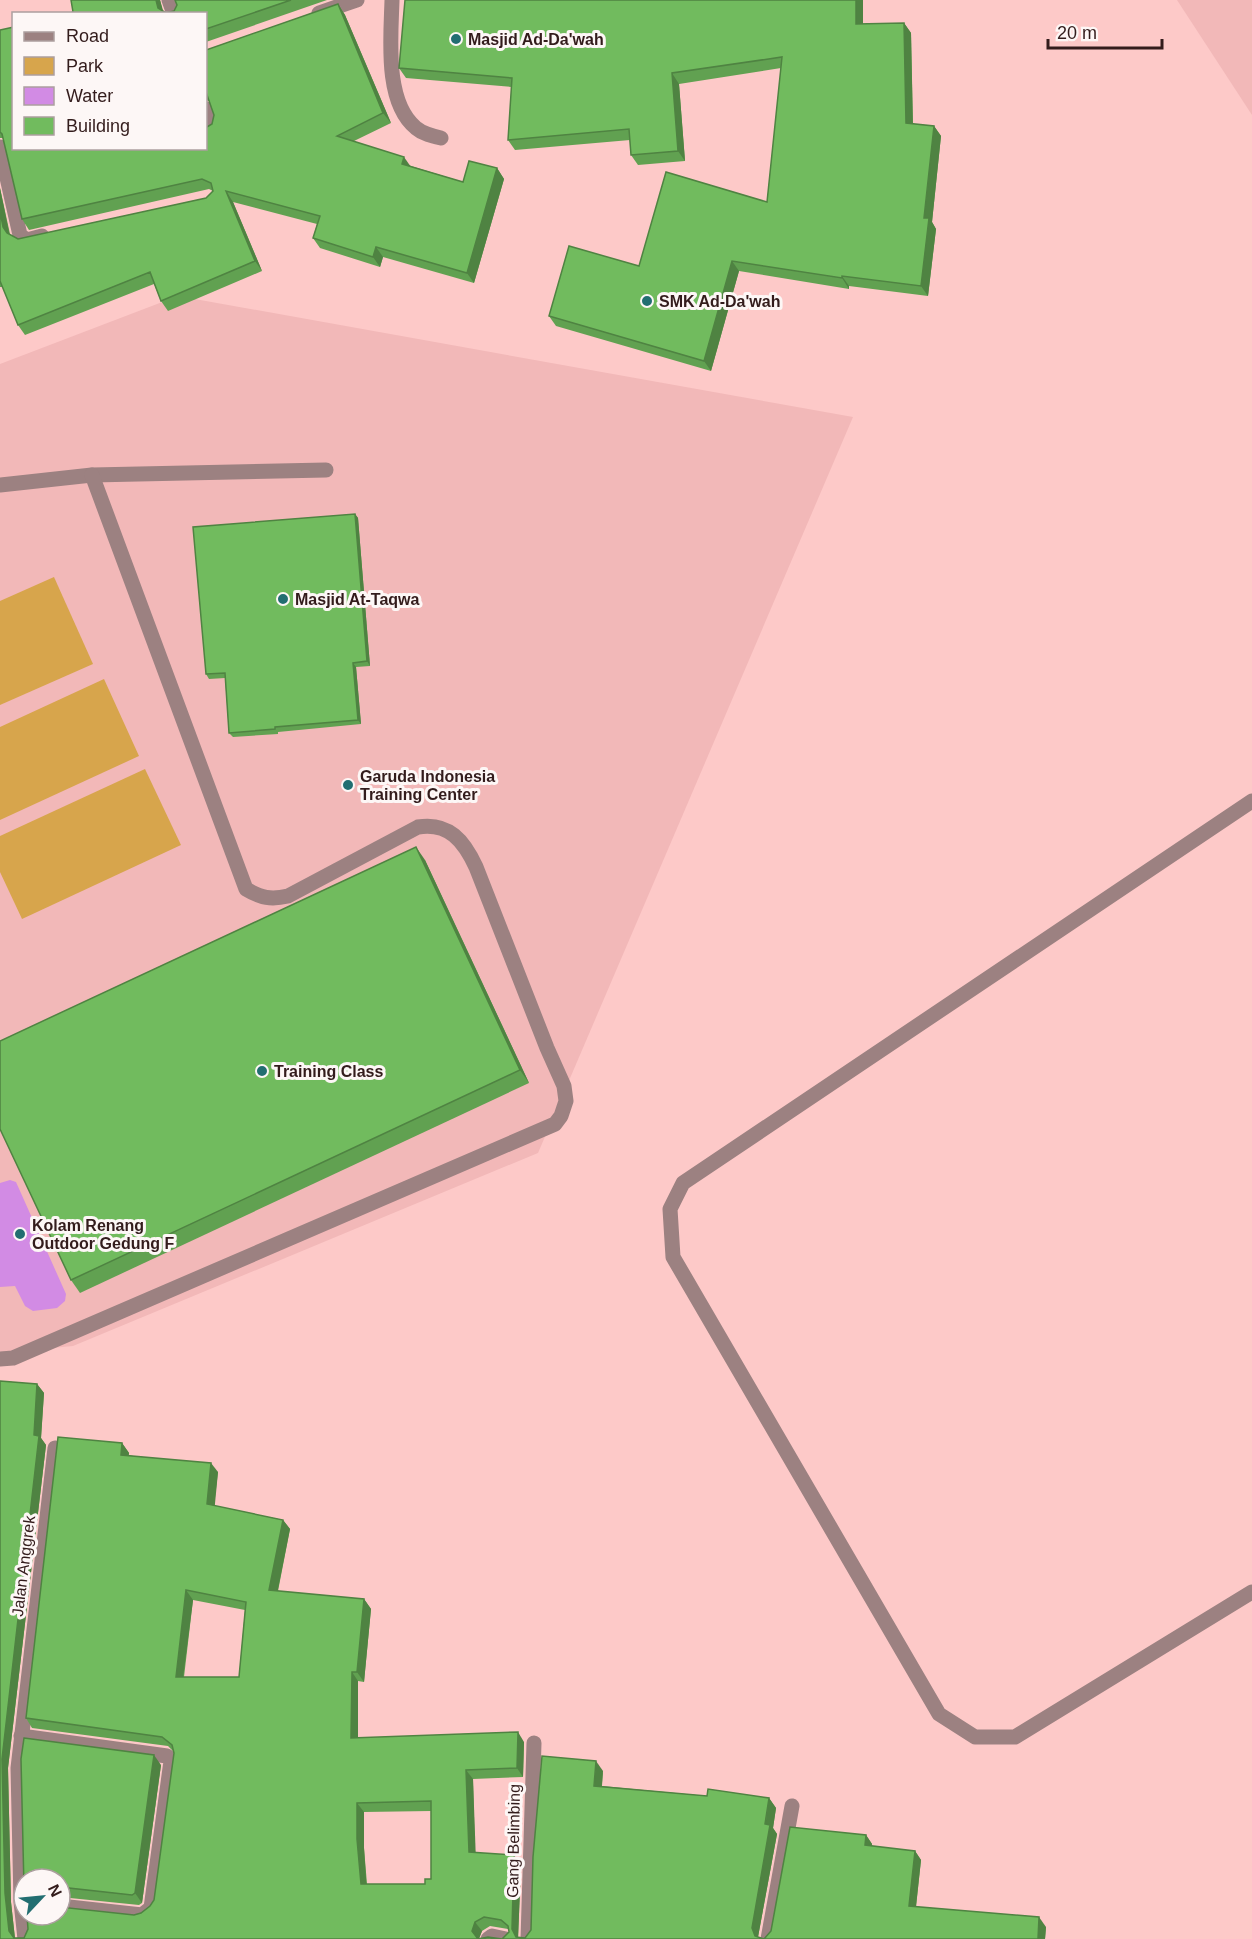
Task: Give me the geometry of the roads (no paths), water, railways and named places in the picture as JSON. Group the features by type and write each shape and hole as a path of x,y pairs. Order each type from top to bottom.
{"street":[{"path":"303,18 357,0"},
{"path":"393,0 391,73 400,104 410,122 417,129 441,138"},
{"path":"207,112 212,128"},
{"path":"0,147 20,235 27,240 62,232"},
{"path":"0,485 92,476 326,470"},
{"path":"0,1359 13,1358 555,1124 561,1116 566,1101 564,1086 476,867 468,849 447,830 431,825 418,827 288,896 275,899 260,898 246,889 92,476"},
{"path":"1252,801 683,1183 670,1209 673,1257 939,1714 975,1737 1015,1737 1252,1592"},
{"name":"Jalan Anggrek","path":"21,1867 18,1768 55,1448"},
{"path":"21,1736 167,1756 171,1761 151,1908 142,1915 72,1907"},
{"name":"Gang Belimbing","path":"528,1939 534,1743"},
{"path":"768,1939 792,1806"},
{"path":"488,1939 492,1936 506,1939"}],"water":[{"name":"Kolam Renang Outdoor Gedung F","path":"10,1180 16,1182 66,1294 65,1301 57,1308 33,1311 25,1306 15,1286 0,1287 0,1183"}],"place":[{"name":"Masjid Ad-Da'wah","path":"456,39"},
{"name":"SMK Ad-Da'wah","path":"647,301"},
{"name":"Masjid At-Taqwa","path":"283,599"},
{"name":"Garuda Indonesia Training Center","path":"348,785"},
{"name":"Training Class","path":"262,1071"},
{"name":"Kolam Renang Outdoor Gedung F","path":"20,1234"}]}
